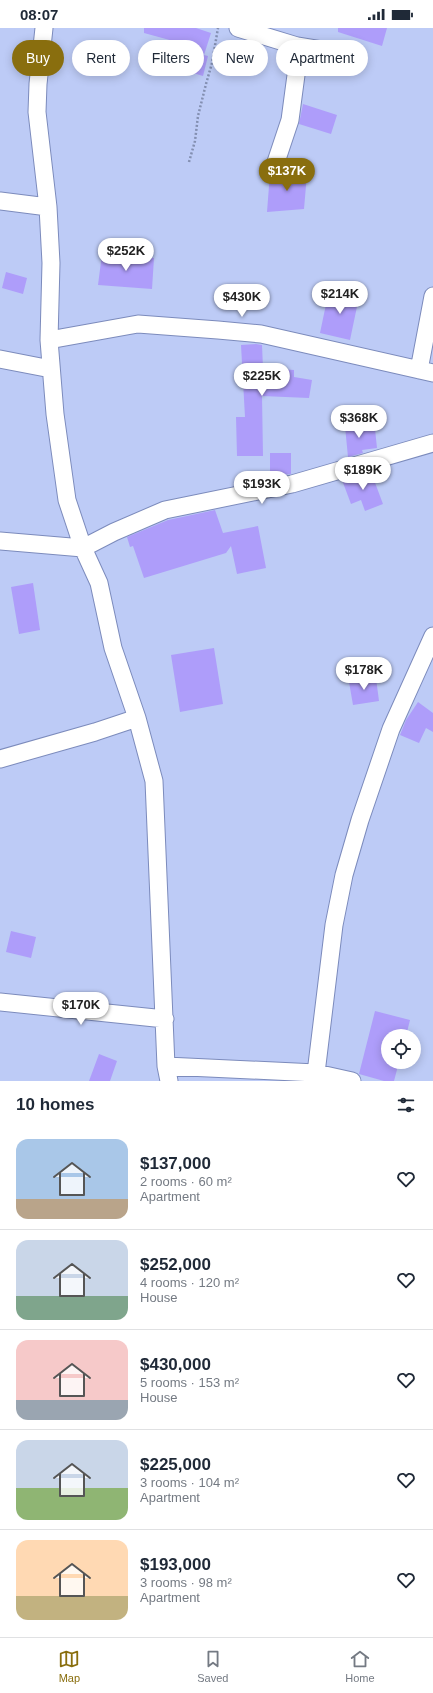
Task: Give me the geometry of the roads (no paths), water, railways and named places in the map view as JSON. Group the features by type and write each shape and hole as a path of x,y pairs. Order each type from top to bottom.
{"street":[{"path":"44,28 38,84 37,112 48,207 51,263 48,340 55,414 67,500 84,548 99,583 113,648 137,718 154,781 168,1073 316,1073 352,1081"},
{"path":"238,28 277,40"},
{"path":"275,165 290,120 296,76"},
{"path":"0,201 48,207"},
{"path":"48,340 138,324 261,334 426,372 433,296"},
{"path":"0,360 51,369"},
{"path":"0,541 84,548 114,532 165,510 292,484 433,443"},
{"path":"316,1073 334,925 344,875 360,820 391,729 433,636"},
{"path":"0,759 95,732 137,718"},
{"path":"0,1002 165,1019"}]}
